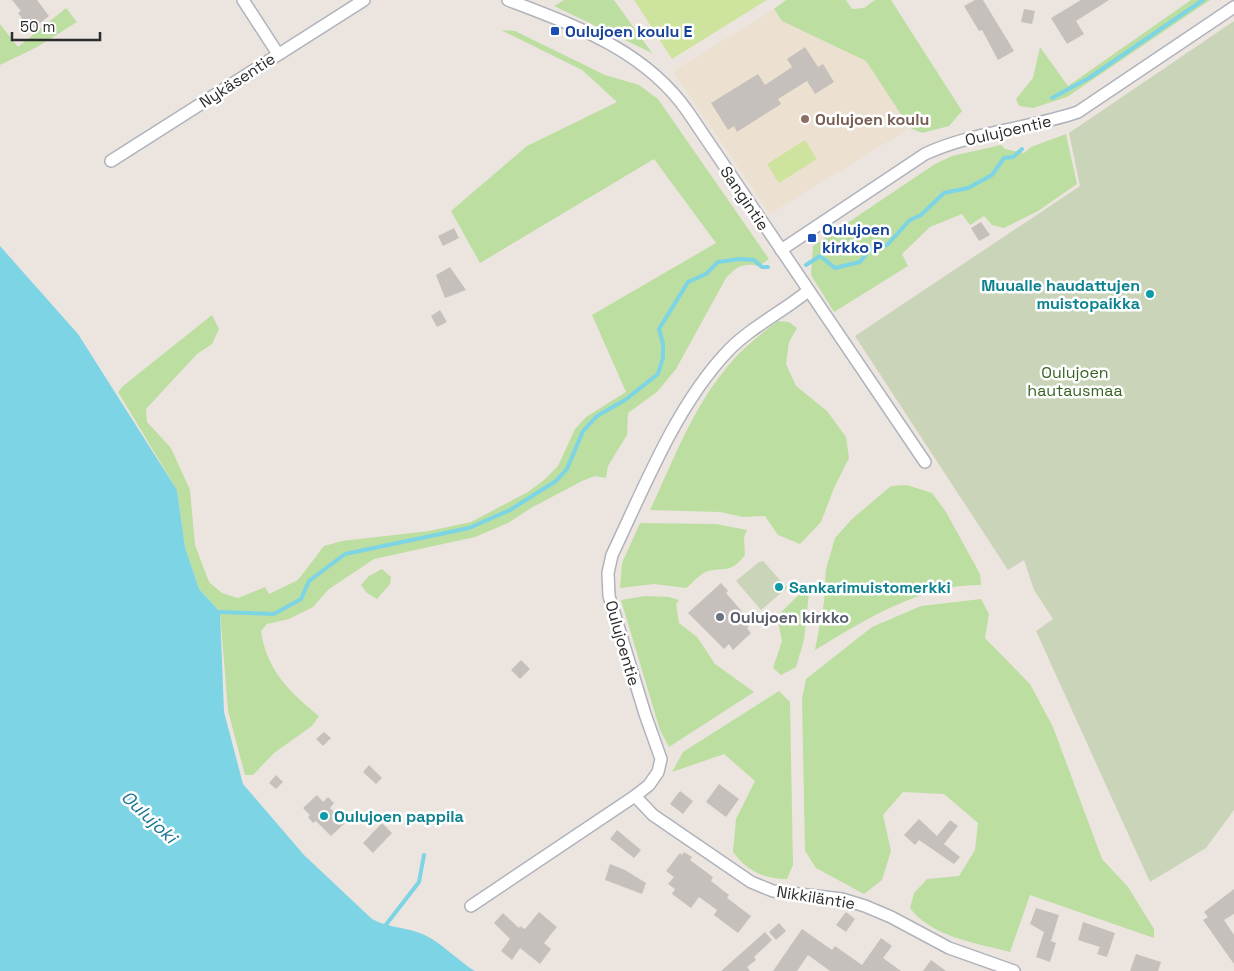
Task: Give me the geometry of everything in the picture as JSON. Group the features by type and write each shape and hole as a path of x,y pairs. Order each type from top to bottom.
{"street":[{"path":"244,0 278,54"},
{"name":"Nykäsentie","path":"111,161 364,0"},
{"name":"Sangintie","path":"508,0 563,21 632,55 660,77 688,112 925,462"},
{"name":"Oulujoentie","path":"780,250 925,154 942,145 1054,120 1078,112 1234,7"},
{"name":"Oulujoentie","path":"471,906 574,839 635,796 649,785 658,772 661,759 645,714 609,596 608,573 612,555 681,416 702,382 726,353 744,336 808,291"},
{"name":"Nikkiläntie","path":"635,796 653,815 751,882 773,891 842,899 865,906 891,917 948,948 1014,971"}],"shaded area":[{"name":"Oulujoen koulu","path":"774,9 782,21 866,61 910,128 770,214 673,71"}],"green space":[{"path":"564,0 614,0 652,53 554,6"},
{"path":"634,0 767,0 672,59"},
{"path":"786,0 846,0 852,9 864,8 875,0 891,0 962,111 949,126 922,133 910,128 866,61 782,21 774,9"},
{"path":"1191,0 1210,0 1067,97 1033,108 1019,106 1016,99 1033,78 1040,47 1068,86"},
{"path":"66,8 77,22 37,47 0,65 0,24 18,47"},
{"name":"Oulujoen hautausmaa","path":"1234,21 1234,810 1206,848 1150,882 1036,631 1053,619 1034,590 1024,560 1008,570 855,336 1080,186 1069,133"},
{"path":"501,30 515,31 605,75 639,85 658,99 769,259 759,266 740,266 726,278 676,369 657,392 628,413 627,435 608,466 606,478 595,476 582,481 531,508 508,523 475,537 374,559 329,589 313,607 289,619 267,624 261,631 268,657 274,669 289,689 319,716 312,726 274,753 253,775 245,775 228,711 220,612 199,589 185,547 177,490 118,392 123,386 212,315 219,329 212,344 197,354 146,409 147,422 171,448 190,490 195,545 209,582 222,593 238,598 265,587 269,594 298,580 324,546 342,541 429,531 471,522 528,492 544,480 558,466 575,429 586,417 626,392 592,315 716,243 654,159 480,263 451,211 527,146 617,102 582,70"},
{"path":"1066,134 1077,184 1038,211 1004,228 992,225 984,216 970,225 962,214 930,227 902,254 908,266 834,312 811,275 813,246 935,164 952,156 1001,145 1005,149 1024,153 1031,147"},
{"path":"805,140 817,159 779,183 767,164"},
{"path":"778,321 789,322 797,328 789,342 786,364 796,386 827,411 846,437 849,458 834,488 821,522 800,544 778,535 765,516 743,517 720,512 650,510 692,420 712,387 742,350"},
{"path":"907,485 932,493 946,512 980,574 981,585 959,586 915,597 874,616 815,650 824,602 826,569 835,538 852,519 891,486"},
{"path":"640,523 716,524 747,530 744,537 745,555 732,567 705,572 686,588 654,584 620,588 622,563"},
{"path":"763,561 787,588 761,610 736,581 759,562"},
{"path":"382,569 391,577 390,584 377,599 367,593 361,585 369,576"},
{"path":"810,584 804,640 796,667 781,675 773,668 782,641 777,616"},
{"path":"645,596 669,597 679,600 676,604 679,623 697,637 715,664 754,692 669,747 660,730 621,600"},
{"path":"981,599 989,614 985,638 1030,684 1053,727 1102,859 1128,887 1154,929 1154,938 1030,895 1010,952 956,938 930,926 910,908 914,893 927,879 959,876 975,850 978,823 944,794 903,792 883,815 891,851 882,880 864,894 816,868 805,851 802,699 806,679 872,627 921,606"},
{"path":"779,691 790,702 793,865 787,879 779,879 757,873 738,859 733,852 736,819 755,781 724,754 672,772 683,752"}],"water":[{"name":"Oulujoki","path":"0,246 78,334 177,490 185,547 199,589 220,612 224,712 243,784 304,855 372,919 383,924 411,930 433,939 475,971 0,971"}],"building":[{"path":"12,0 37,0 49,16 34,28 29,22 26,24 18,13 21,11"},
{"path":"975,0 983,0 1014,51 998,60 982,30 979,31 964,6"},
{"path":"1081,0 1109,0 1076,21 1084,34 1067,44 1051,18"},
{"path":"1024,9 1035,11 1032,24 1021,22"},
{"path":"805,47 818,67 823,64 834,82 815,94 807,81 778,99 781,104 737,132 734,126 728,130 711,103 758,74 765,85 792,67 787,59"},
{"path":"981,222 990,235 979,241 971,228"},
{"path":"454,228 459,238 443,246 438,236"},
{"path":"450,267 466,290 445,298 436,275"},
{"path":"440,310 447,322 437,327 431,316"},
{"name":"Oulujoen kirkko","path":"721,583 728,591 726,593 752,623 747,628 751,633 733,650 729,644 724,649 688,613"},
{"path":"521,660 530,669 520,679 511,670"},
{"path":"324,732 331,738 323,746 316,739"},
{"path":"369,765 382,778 376,784 363,772"},
{"path":"276,775 283,782 276,789 269,783"},
{"path":"719,784 739,799 726,817 706,802"},
{"path":"680,791 693,801 683,814 670,804"},
{"name":"Oulujoen pappila","path":"317,795 323,802 328,797 334,803 330,808 345,823 331,836 316,821 313,823 308,817 310,815 303,808"},
{"path":"919,819 937,836 950,820 958,826 944,844 960,857 954,864 919,840 915,845 904,835"},
{"path":"382,823 392,833 373,853 363,843"},
{"path":"617,830 641,850 634,858 610,839"},
{"path":"684,852 692,857 690,860 713,877 711,881 729,895 727,898 751,916 738,933 714,915 717,910 699,897 691,908 672,894 675,889 668,884 674,877 666,871 680,853 682,855"},
{"path":"610,864 625,870 646,883 642,894 605,880"},
{"path":"1234,889 1234,914 1224,920 1234,935 1234,964 1203,920 1208,917 1204,912"},
{"path":"1036,908 1059,915 1051,941 1056,943 1050,962 1036,957 1044,932 1030,924"},
{"path":"539,912 557,927 544,943 551,949 540,964 520,948 512,960 501,951 510,939 494,923 503,913 519,928 520,926 525,929"},
{"path":"846,912 855,919 846,932 836,925"},
{"path":"1083,922 1115,933 1107,957 1097,954 1100,947 1078,940"},
{"path":"779,923 786,931 776,940 769,932"},
{"path":"802,929 832,950 835,946 862,965 881,938 892,946 883,958 901,971 830,971 808,955 797,971 773,971"},
{"path":"765,932 772,940 754,957 756,960 747,967 750,971 721,971"},
{"path":"1136,954 1161,962 1158,971 1130,971"},
{"path":"931,960 946,971 923,971"}],"waterway":[{"path":"1052,98 1089,78 1203,0"},
{"path":"806,265 820,256 835,268 860,262 871,248 887,245 910,220 921,215 944,193 968,188 992,175 1004,158 1013,157 1022,149"},
{"path":"220,612 274,614 301,599 309,581 345,554 469,528 510,510 556,481 567,469 583,431 597,416 625,400 658,374 663,358 663,344 659,329 688,282 706,274 718,262 740,259 754,260 762,267 768,267"},
{"path":"385,926 419,882 424,855"}],"place":[{"name":"Oulujoen koulu E","path":"555,31"},
{"name":"Oulujoen koulu","path":"805,119"},
{"name":"Oulujoen kirkko P","path":"812,238"},
{"name":"Muualle haudattujen muistopaikka","path":"1150,294"},
{"name":"Sankarimuistomerkki","path":"779,587"},
{"name":"Oulujoen kirkko","path":"720,617"},
{"name":"Oulujoen pappila","path":"324,816"}]}
